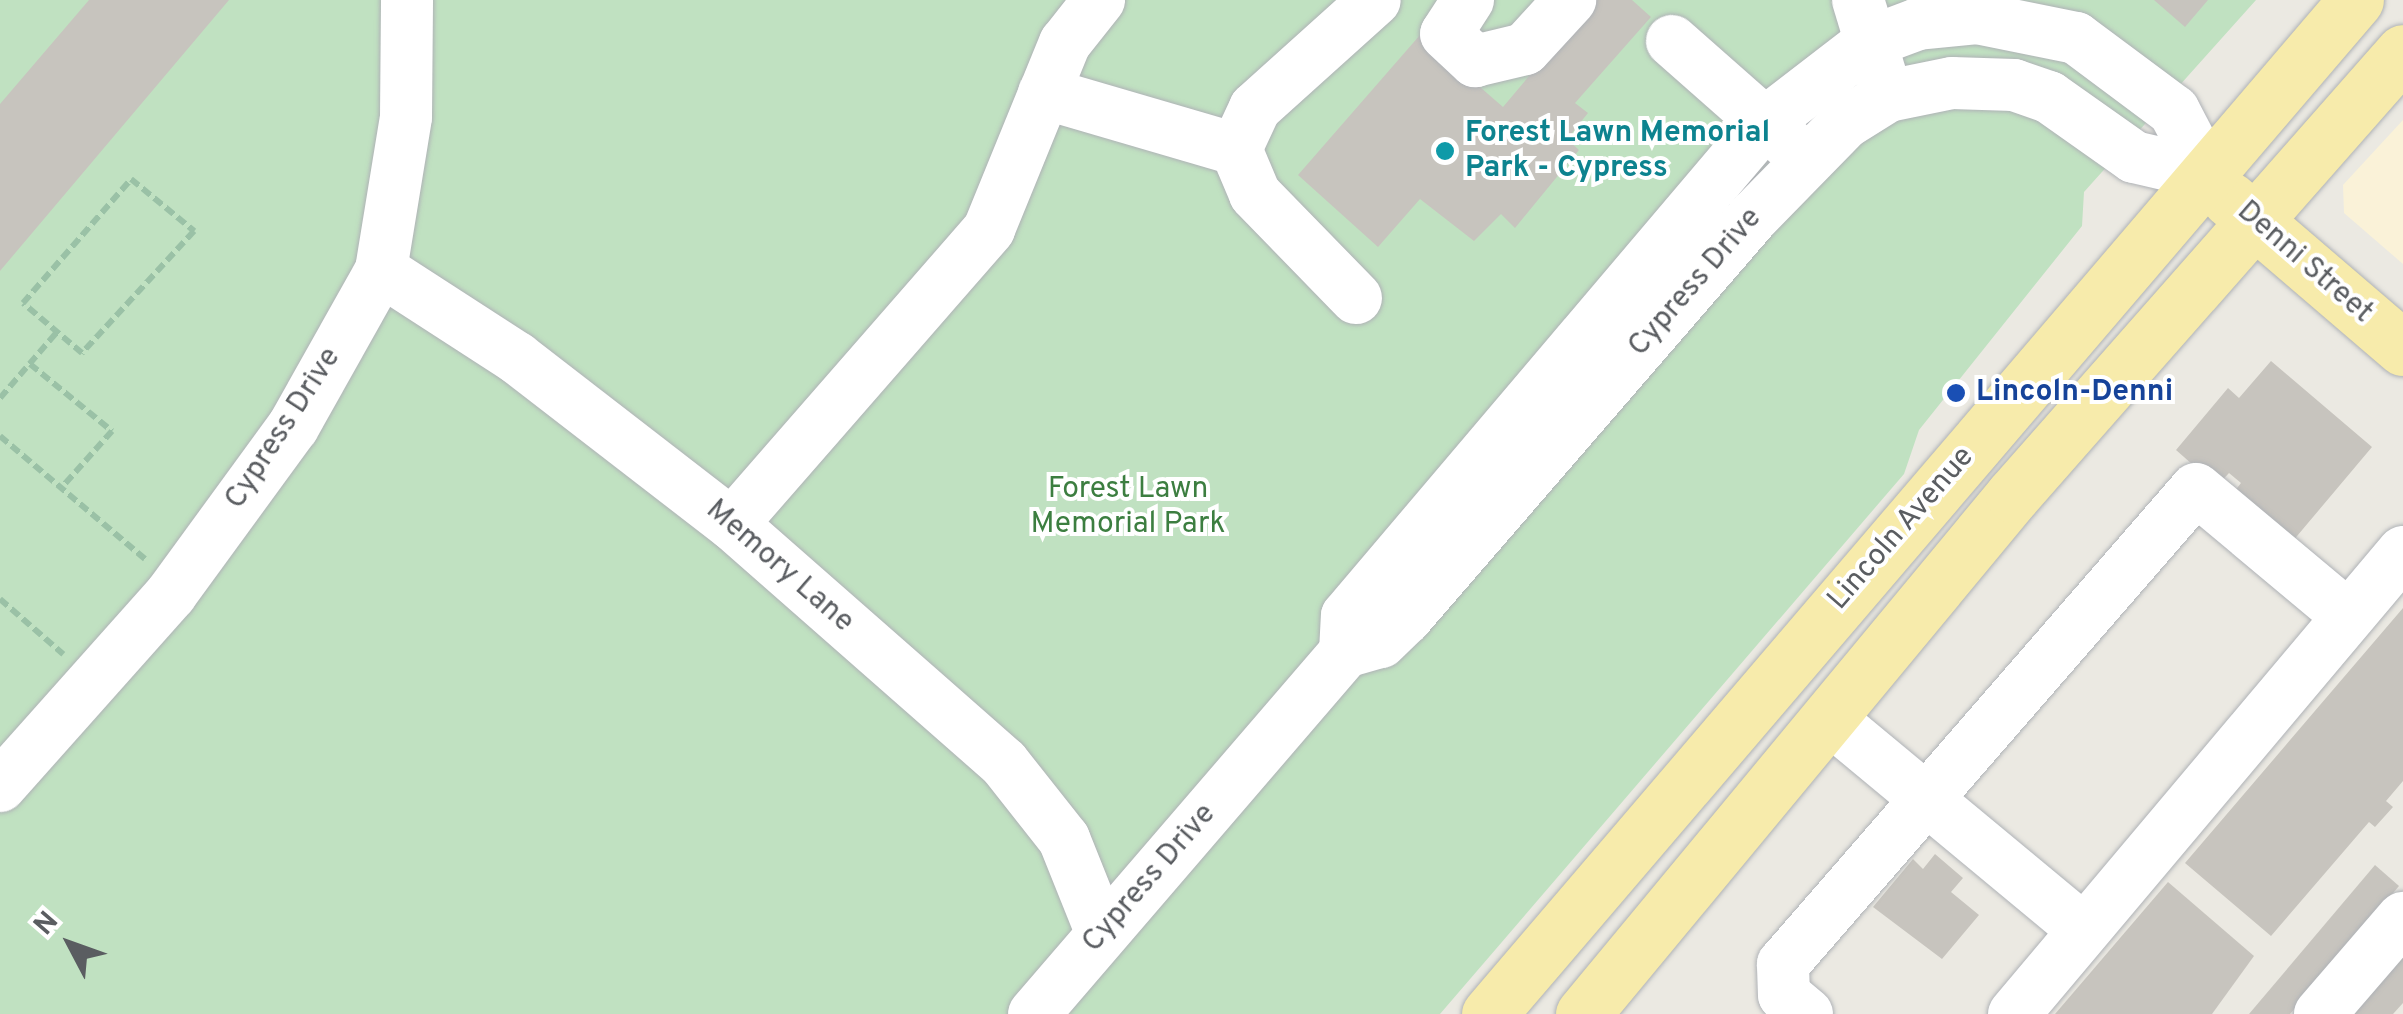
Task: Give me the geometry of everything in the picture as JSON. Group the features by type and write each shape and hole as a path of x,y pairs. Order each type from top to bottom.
{"main road":[{"name":"Lincoln Avenue","path":"1489,1014 2356,0"},
{"name":"Lincoln Avenue","path":"1583,1014 1830,719 2403,52"},
{"name":"Denni Street","path":"2207,174 2253,224 2403,348"},
{"path":"1780,671 1830,719"}],"street":[{"name":"Cypress Drive","path":"0,786 171,594 293,427 381,270 406,117 407,0"},
{"path":"732,524 989,229 1065,44 1099,0"},
{"path":"1356,298 1255,194 1236,149 1255,108 1375,0"},
{"path":"1468,0 1446,34 1475,61 1525,49 1570,0"},
{"name":"Cypress Drive","path":"1034,1014 1345,652 1381,642 1440,542 1766,122 1864,21 1918,24 1977,18 2076,38 2174,111 2207,174"},
{"path":"1864,21 1888,96"},
{"path":"1672,40 1806,160"},
{"name":"Cypress Drive","path":"1440,542 1806,160 1888,96 1952,83 2014,85 2049,96 2134,157 2207,174"},
{"path":"1044,93 1236,149"},
{"name":"Memory Lane","path":"381,270 517,358 732,524 1004,763 1064,839 1102,934"},
{"path":"1786,1008 1783,964 2196,489 2348,616"},
{"path":"2014,1014 2403,552"},
{"path":"1830,719 2084,930"},
{"path":"2320,1014 2403,918"}],"path":[{"path":"131,179 194,230 82,353 57,332 24,303 131,179"},
{"path":"0,398 57,332"},
{"path":"30,364 112,431 61,488"},
{"path":"0,436 153,566"},
{"path":"0,600 71,661"}],"shaded area":[{"path":"2403,120 2403,264 2344,213 2343,185"}],"green space":[{"name":"Forest Lawn Memorial Park","path":"0,0 2256,0 2084,192 2082,226 1919,430 1904,474 1440,1014 0,1014"}],"building":[{"path":"89,0 229,0 0,271 0,104"},
{"path":"1593,0 1632,0 1651,17 1575,103 1588,113 1567,139 1579,150 1515,228 1501,214 1474,241 1420,199 1378,247 1298,175 1420,35 1503,107"},
{"path":"2154,0 2208,0 2185,27"},
{"path":"2271,361 2372,447 2292,542 2234,492 2241,483 2229,473 2217,486 2176,450 2228,388 2239,398"},
{"path":"2403,608 2403,781 2386,801 2393,807 2375,827 2369,822 2271,936 2185,863"},
{"path":"1935,854 1963,878 1951,892 1979,915 1942,959 1873,907 1913,859 1923,869"},
{"path":"2375,865 2399,886 2290,1014 2249,1014"},
{"path":"2168,882 2254,956 2212,1014 2055,1014"},
{"path":"2403,952 2403,1003 2393,1014 2350,1014"}],"place":[{"name":"Forest Lawn Memorial Park - Cypress","path":"1445,151"},
{"name":"Lincoln-Denni","path":"1956,393"}]}
